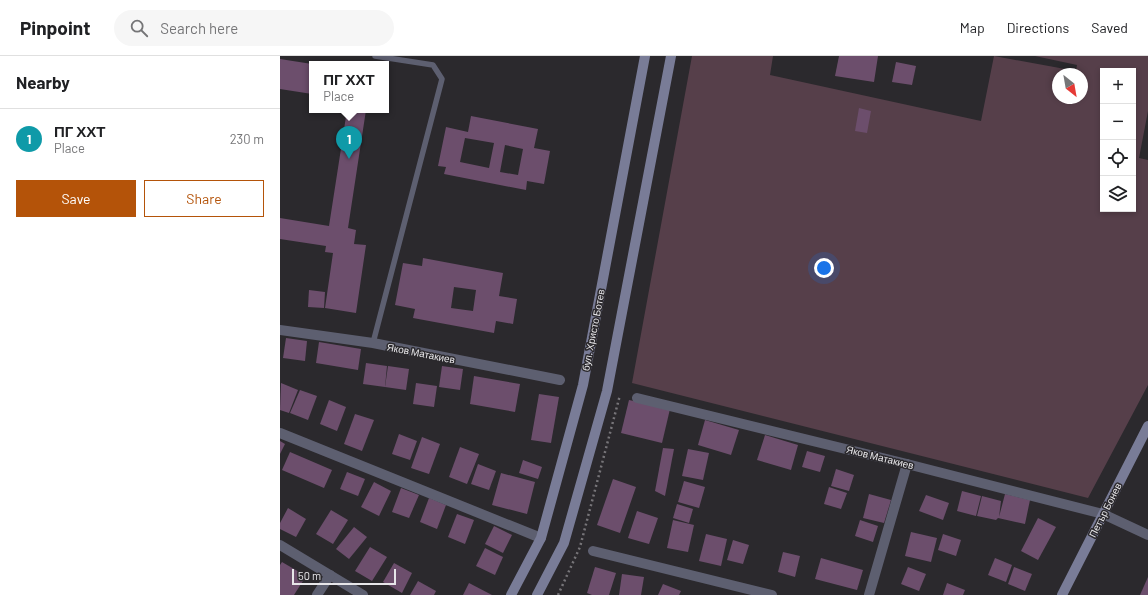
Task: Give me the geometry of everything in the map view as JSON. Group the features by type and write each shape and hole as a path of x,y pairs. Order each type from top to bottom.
{"street":[{"name":"бул. Христо Ботев","path":"511,595 541,538 583,385 645,56"},
{"path":"537,595 564,543 608,391 671,56"},
{"name":"Яков Матакиев","path":"280,330 373,343 560,380"},
{"name":"Яков Матакиев","path":"637,398 1103,514 1148,535"},
{"name":"Петър Бонев","path":"1062,595 1148,426"},
{"path":"280,433 541,538"},
{"path":"869,595 907,464"},
{"path":"280,545 363,595"},
{"path":"594,551 772,595"},
{"path":"317,595 330,575"}],"lane":[{"path":"373,343 442,79 433,65 375,56"}],"path":[{"path":"608,391 637,398"},
{"path":"564,543 594,551"}],"shaded area":[{"path":"692,56 773,56 770,75 981,121 994,56 1060,68 1052,68 1052,104 1088,104 1088,68 1076,68 1077,65 1035,56 1148,56 1148,111 1139,158 1148,160 1148,385 1088,498 632,383"}],"building":[{"path":"839,56 878,56 874,82 835,76"},
{"path":"280,59 309,64 309,94 280,89"},
{"path":"896,62 916,66 912,85 892,82"},
{"path":"859,108 871,111 867,133 855,131"},
{"path":"347,113 366,113 348,228 356,230 354,244 366,245 356,313 325,308 333,253 325,252 326,246 280,239 280,218 329,226"},
{"path":"471,116 538,129 534,148 550,151 544,184 527,181 526,190 444,174 446,167 438,166 446,127 468,132","holes":["465,138 494,143 489,168 460,162","505,145 523,149 518,175 500,172"]},
{"path":"423,258 503,273 499,296 517,299 513,324 496,321 494,333 413,318 415,309 395,305 403,263 422,266","holes":["454,287 476,290 473,311 451,308"]},
{"path":"309,290 325,292 324,308 308,307"},
{"path":"286,338 307,341 305,361 283,358"},
{"path":"319,342 361,349 358,370 316,363"},
{"path":"366,363 387,366 385,387 363,384"},
{"path":"388,366 409,369 406,390 385,387"},
{"path":"442,366 463,369 460,390 439,387"},
{"path":"474,376 520,384 515,412 470,404"},
{"path":"281,383 298,390 289,413 280,410"},
{"path":"416,383 437,386 434,407 413,404"},
{"path":"300,390 317,396 308,420 290,413"},
{"path":"539,394 559,397 551,443 531,440"},
{"path":"329,400 346,407 337,431 320,424"},
{"path":"629,400 670,409 662,443 621,433"},
{"path":"355,414 374,420 362,451 344,444"},
{"path":"705,420 739,430 731,455 698,445"},
{"path":"399,434 417,441 410,460 392,454"},
{"path":"765,435 798,445 791,470 757,460"},
{"path":"422,437 440,444 429,474 411,468"},
{"path":"280,441 285,444 280,454"},
{"path":"460,447 479,454 467,484 449,477"},
{"path":"663,448 674,449 665,496 655,491"},
{"path":"688,449 709,453 703,480 682,476"},
{"path":"807,451 825,456 820,472 802,467"},
{"path":"290,452 332,470 324,488 282,470"},
{"path":"523,460 542,467 538,479 519,473"},
{"path":"478,464 496,471 489,490 471,484"},
{"path":"836,469 854,475 849,491 831,486"},
{"path":"347,472 365,479 358,496 340,489"},
{"path":"501,473 535,482 527,514 492,505"},
{"path":"613,479 636,487 620,533 597,525"},
{"path":"684,481 705,487 699,508 678,502"},
{"path":"374,482 391,491 379,516 361,507"},
{"path":"829,487 847,493 841,509 824,504"},
{"path":"401,488 419,495 409,518 392,512"},
{"path":"962,491 981,496 976,516 957,511"},
{"path":"869,494 891,500 884,523 863,518"},
{"path":"1005,494 1030,500 1025,524 998,518 996,520 977,516 982,496 1001,501 999,517"},
{"path":"926,495 949,503 943,520 919,511"},
{"path":"429,498 446,505 437,529 420,522"},
{"path":"677,504 693,509 689,523 673,518"},
{"path":"288,508 306,519 296,537 280,529 280,523"},
{"path":"331,510 348,520 333,544 316,534"},
{"path":"637,511 658,518 649,544 628,538"},
{"path":"457,514 474,520 465,544 448,537"},
{"path":"1038,518 1056,527 1038,560 1021,551"},
{"path":"673,520 694,525 688,552 667,548"},
{"path":"860,520 878,526 873,542 855,536"},
{"path":"494,526 512,535 503,553 485,544"},
{"path":"354,527 367,537 349,559 336,549"},
{"path":"911,532 937,538 931,562 905,556"},
{"path":"706,534 727,539 721,566 699,561"},
{"path":"943,534 961,540 956,556 938,550"},
{"path":"733,540 749,545 743,564 727,560"},
{"path":"370,547 387,557 372,581 355,571"},
{"path":"485,548 503,557 495,575 476,566"},
{"path":"783,552 800,556 795,577 778,572"},
{"path":"821,558 863,570 857,590 815,579"},
{"path":"995,558 1012,565 1006,582 988,575"},
{"path":"282,562 306,576 294,595 280,595 280,565"},
{"path":"394,563 412,573 402,593 383,582"},
{"path":"595,567 616,573 609,595 592,595 587,593"},
{"path":"908,567 926,574 919,591 901,584"},
{"path":"1014,567 1032,574 1025,591 1008,584"},
{"path":"622,574 644,577 641,595 619,595"},
{"path":"1148,577 1148,595 1140,595"},
{"path":"418,581 436,591 434,595 410,595"},
{"path":"469,583 492,595 463,595"},
{"path":"947,583 965,590 963,595 943,595"},
{"path":"663,584 681,591 679,595 658,595"}],"place":[{"name":"ПГ ХХТ","path":"349,159"}]}
